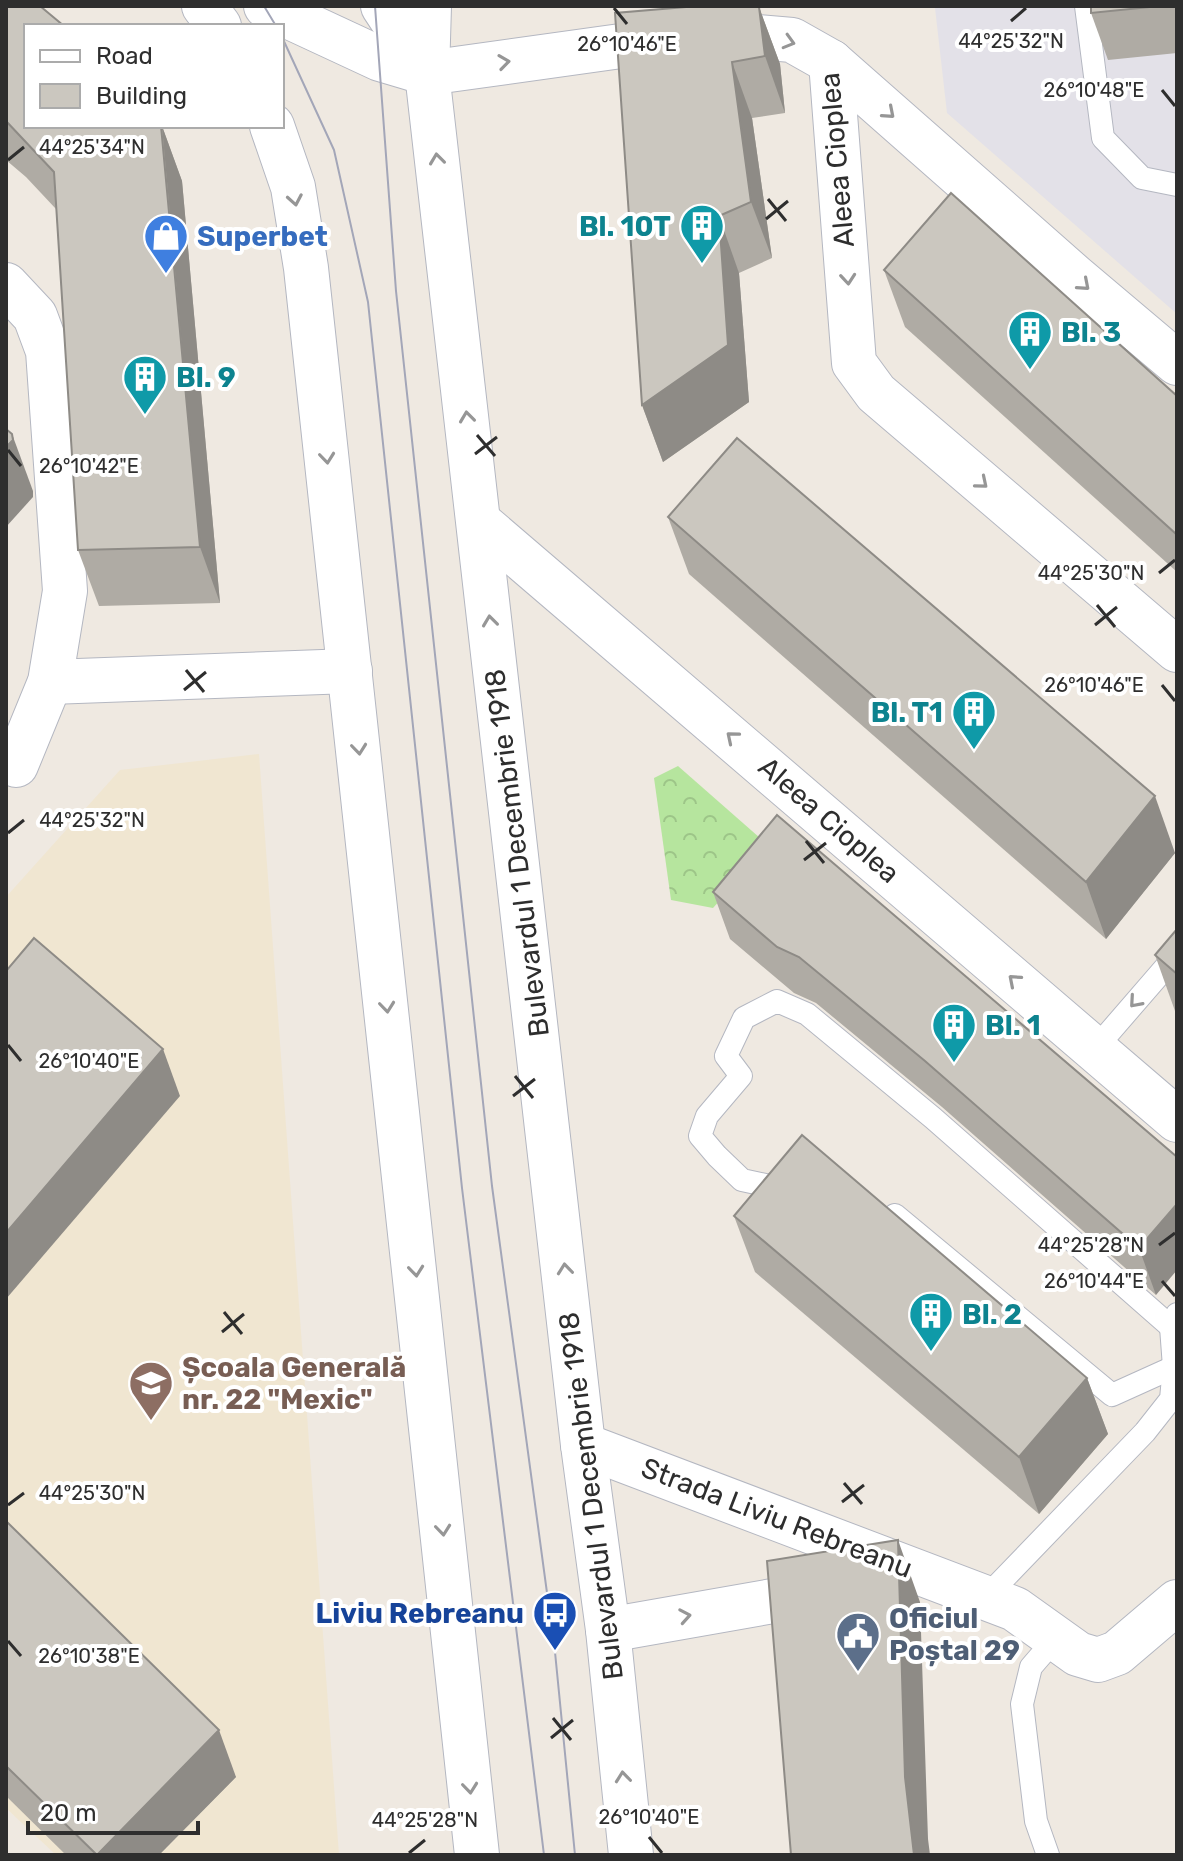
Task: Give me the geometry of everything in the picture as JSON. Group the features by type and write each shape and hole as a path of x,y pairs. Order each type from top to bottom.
{"street":[{"path":"204,6 218,24"},
{"name":"Aleea Cioplea","path":"266,6 380,59 427,73 714,33 792,40 831,62 854,363 876,393 1177,650"},
{"name":"Bulevardul 1 Decembrie 1918","path":"383,6 427,73 583,1445 608,1630 631,1855"},
{"path":"427,73 429,6"},
{"path":"831,62 1177,363"},
{"path":"273,128 293,187 306,268 477,1855"},
{"path":"6,285 35,316 48,351 65,591 50,682 11,761"},
{"name":"Aleea Cioplea","path":"479,522 1177,1120"},
{"path":"50,682 350,671"},
{"name":"Strada Liviu Rebreanu","path":"583,1445 1015,1609 1078,1654 1098,1660 1117,1653 1177,1602"},
{"name":"Strada Liviu Rebreanu","path":"608,1630 926,1574"}],"lane":[{"path":"1086,6 1103,138 1142,178 1177,185"},
{"path":"1094,1050 1177,954"},
{"path":"801,1170 784,1189 742,1180 700,1136 707,1116 741,1076 726,1056 744,1018 777,1001 807,1014 1174,1320 1171,1399 1145,1432 986,1597"},
{"path":"880,1202 1112,1395 1174,1367"},
{"path":"1048,1855 1036,1821 1022,1704 1031,1667 1056,1638"}],"shaded area":[{"path":"851,6 1177,6 1177,314 947,113 935,8"},
{"path":"259,754 339,1855 56,1855 6,1808 6,897 120,770"}],"green space":[{"path":"678,766 769,846 713,908 671,900 654,778"}],"building":[{"name":"Bl. 9","path":"6,6 40,6 62,24 24,24 24,128 161,128 200,547 78,550 54,172 6,121"},
{"name":"Bl. 10T","path":"698,6 759,7 765,56 732,62 751,202 719,216 728,345 642,405 615,13"},
{"path":"1091,6 1160,6 1091,13"},
{"name":"Bl. 3","path":"951,193 1177,396 1175,533 884,270"},
{"path":"6,429 13,440 6,447"},
{"name":"Bl. T1","path":"737,438 1155,796 1086,882 668,517"},
{"name":"Bl. 1","path":"777,815 1177,1157 1177,1204 1139,1248 925,1061 799,957 777,947 713,892"},
{"path":"1177,929 1177,974 1155,955"},
{"path":"34,938 163,1049 6,1233 6,971"},
{"name":"Bl. 2","path":"802,1135 1087,1378 1019,1457 734,1216"},
{"path":"6,1521 219,1730 97,1855 6,1766"},
{"path":"898,1540 905,1777 914,1855 791,1855 767,1561"}],"tram line":[{"path":"264,6 275,24"},
{"path":"375,6 396,291 492,1186 555,1652 575,1855"},
{"path":"284,41 334,150 368,302 462,1188 544,1855"}],"place":[{"name":"Bl. 10T","path":"702,265"},
{"name":"Superbet","path":"166,275"},
{"name":"Bl. 3","path":"1030,371"},
{"name":"Bl. 9","path":"145,416"},
{"name":"Bl. T1","path":"974,751"},
{"name":"Bl. 1","path":"954,1064"},
{"name":"Bl. 2","path":"931,1353"},
{"name":"Școala Generală nr. 22 \"Mexic\"","path":"151,1422"},
{"name":"Liviu Rebreanu","path":"555,1652"},
{"name":"Oficiul Poștal 29","path":"858,1673"}]}
